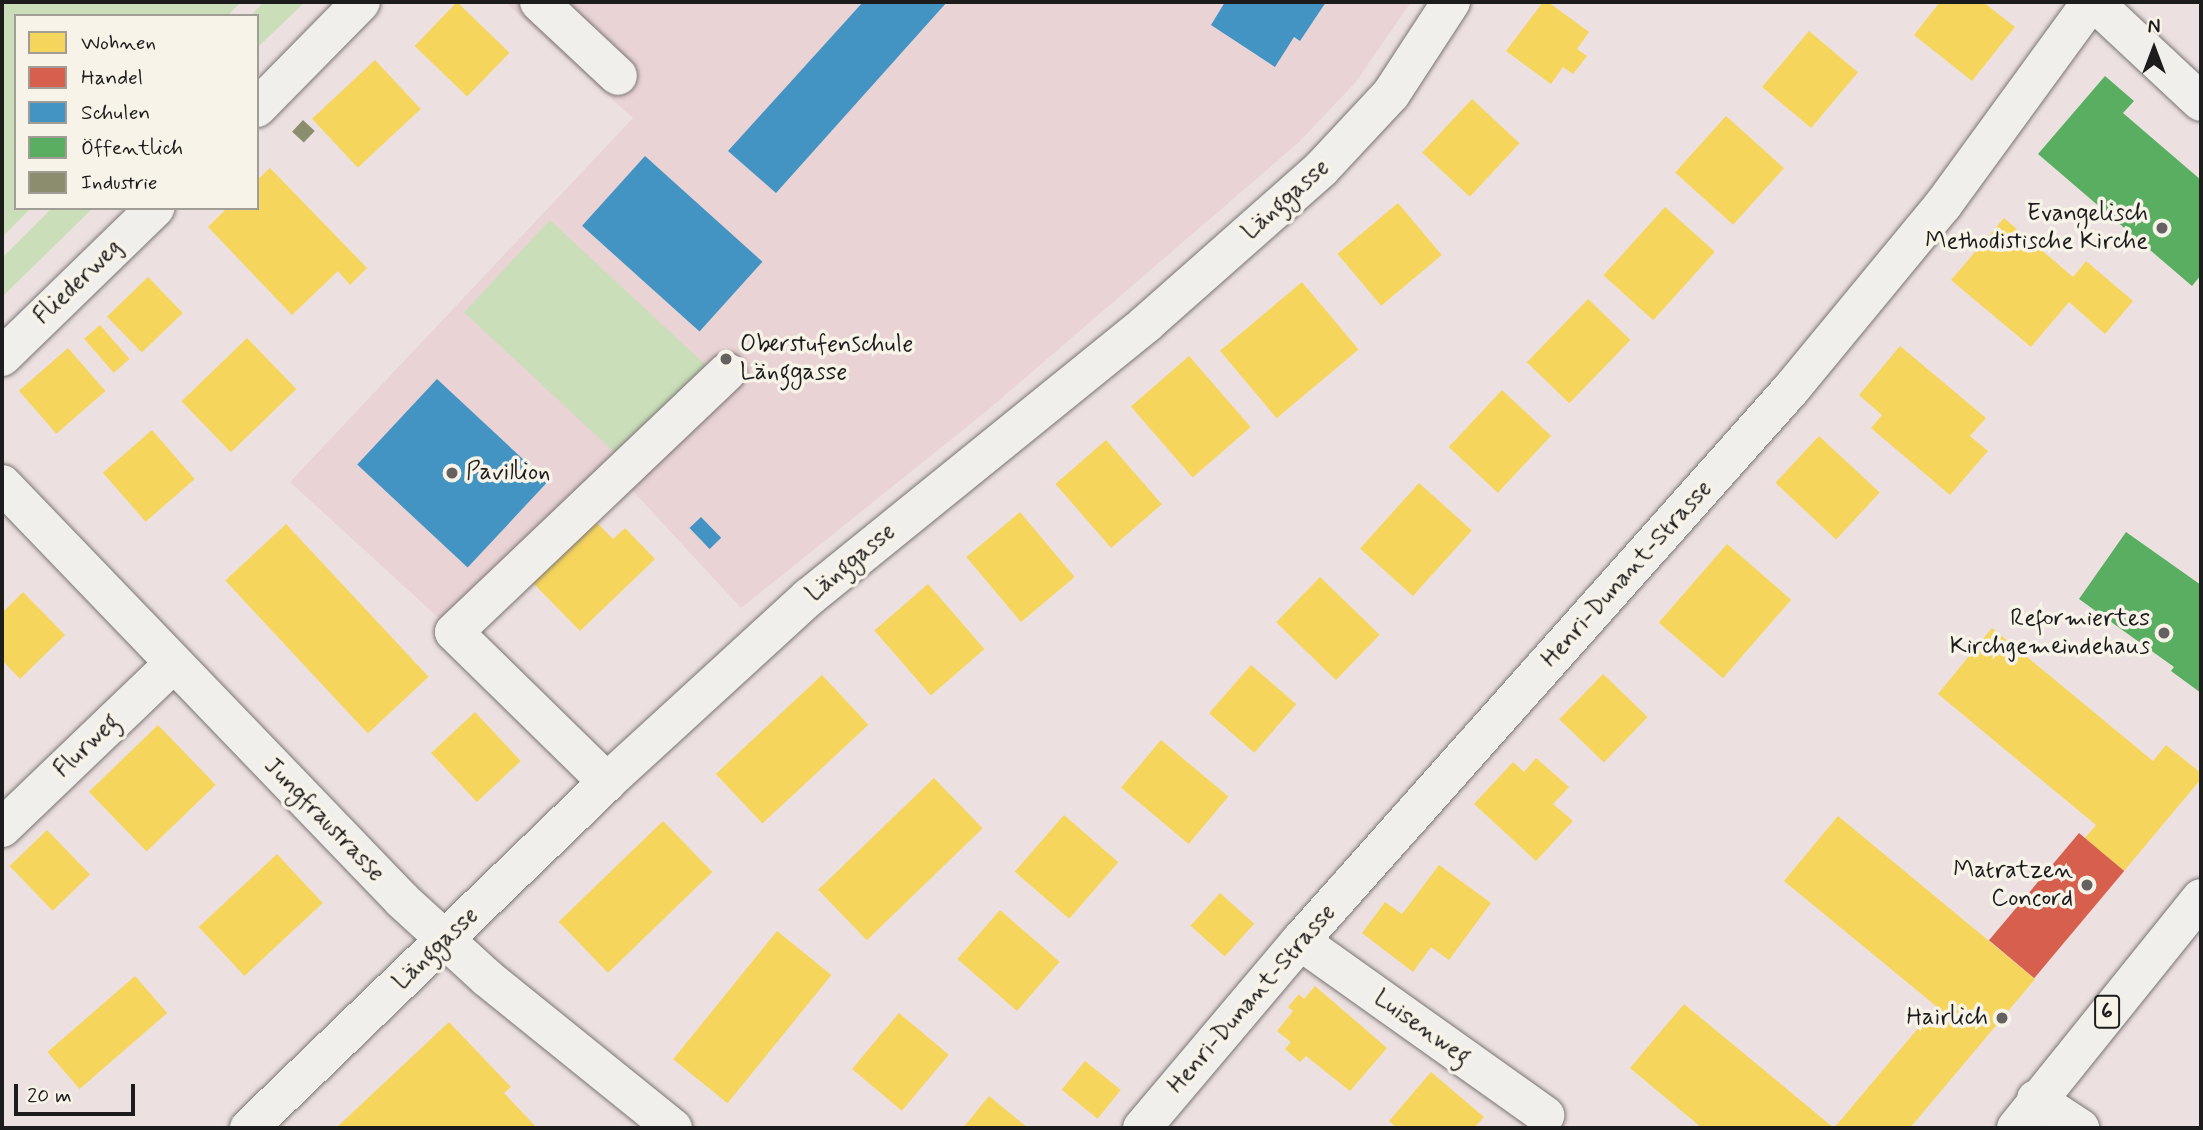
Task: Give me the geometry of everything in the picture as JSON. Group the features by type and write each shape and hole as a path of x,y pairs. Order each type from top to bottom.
{"street":[{"path":"259,106 360,2"},
{"path":"539,2 618,76"},
{"name":"Länggasse","path":"249,1128 607,782 809,597 1147,323 1321,169 1391,94 1451,2"},
{"path":"2092,2 2201,102"},
{"name":"Henri-Dunant-Strasse","path":"1142,1128 1300,942 1791,388 1942,205 2092,2"},
{"name":"Fliederweg","path":"2,356 153,210"},
{"path":"607,782 454,632 727,372"},
{"name":"Jungfraustrasse","path":"2,484 173,664 444,939 673,1128"},
{"name":"Flurweg","path":"2,828 173,664"},
{"name":"6","path":"2026,1114 2201,898"},
{"name":"Luisenweg","path":"1300,942 1545,1115"},
{"path":"2026,1114 2080,1128"}],"shaded area":[{"name":"Oberstufenschule Länggasse","path":"505,2 1411,2 1355,83 1298,143 989,409 741,608 632,490 602,493 454,632 290,482 633,118"}],"green space":[{"path":"2,2 241,2 229,14 14,14 14,210 29,210 2,237"},
{"path":"264,2 305,2 259,46 259,14 252,14"},
{"path":"50,210 91,210 2,297 2,258"},
{"path":"550,220 726,384 640,477 464,312"}],"building: Wohnen":[{"path":"457,2 510,53 467,97 415,46"},
{"path":"1543,2 1548,2 1589,32 1577,49 1587,56 1573,74 1563,67 1551,84 1506,51"},
{"path":"1940,2 1983,2 2015,27 1972,81 1914,35"},
{"path":"1809,31 1858,72 1811,128 1762,87"},
{"path":"375,60 421,109 358,168 312,119"},
{"path":"1472,99 1520,143 1470,197 1422,152"},
{"path":"1726,116 1784,168 1733,225 1675,172"},
{"path":"270,168 367,268 350,285 338,271 292,315 208,227 225,210 259,210 259,178"},
{"path":"1398,203 1442,255 1381,306 1337,254"},
{"path":"1665,207 1715,252 1653,320 1603,275"},
{"path":"2004,218 2073,277 2086,261 2133,301 2105,334 2069,302 2031,347 1951,280"},
{"path":"148,277 183,313 142,353 107,317"},
{"path":"1302,282 1359,349 1277,418 1220,351"},
{"path":"1588,299 1630,340 1569,403 1527,362"},
{"path":"100,325 130,359 114,373 84,339"},
{"path":"247,338 296,389 231,452 182,401"},
{"path":"1900,346 1986,418 1970,436 1988,451 1950,495 1871,428 1882,415 1859,395"},
{"path":"68,348 105,391 56,434 19,391"},
{"path":"1189,356 1251,427 1193,477 1131,407"},
{"path":"1502,390 1551,436 1498,493 1449,447"},
{"path":"152,430 195,479 146,522 103,473"},
{"path":"1819,436 1880,493 1836,539 1775,483"},
{"path":"1106,440 1162,504 1111,548 1055,484"},
{"path":"1419,483 1472,531 1413,596 1360,548"},
{"path":"1020,512 1075,577 1021,622 966,557"},
{"path":"596,522 613,539 625,528 655,559 580,631 533,583"},
{"path":"286,524 429,677 368,733 225,581"},
{"path":"1727,544 1791,600 1723,678 1659,622"},
{"path":"1320,577 1380,635 1336,680 1276,622"},
{"path":"928,584 984,649 931,695 874,631"},
{"path":"23,592 65,635 20,679 2,660 2,613"},
{"path":"1992,628 2153,761 2166,745 2201,773 2201,779 2124,871 2085,838 2096,825 1938,694"},
{"path":"1251,665 1296,704 1254,753 1209,713"},
{"path":"1603,674 1648,717 1604,762 1559,719"},
{"path":"822,675 868,725 762,824 716,774"},
{"path":"475,712 521,761 477,802 431,753"},
{"path":"158,725 216,785 147,851 89,792"},
{"path":"1161,740 1228,797 1189,844 1121,787"},
{"path":"1536,758 1569,787 1553,804 1573,821 1536,861 1474,804 1513,762 1524,772"},
{"path":"934,778 983,828 867,940 818,890"},
{"path":"1064,815 1118,862 1069,919 1015,872"},
{"path":"1838,816 2035,979 1910,1128 1834,1128 1925,1020 1931,1025 1942,1011 1784,881"},
{"path":"663,821 712,872 608,973 559,922"},
{"path":"47,830 90,875 53,911 10,866"},
{"path":"277,854 323,903 244,976 199,927"},
{"path":"1439,865 1491,903 1449,960 1431,947 1413,972 1362,933 1385,902 1402,914"},
{"path":"1220,893 1254,924 1225,956 1191,926"},
{"path":"1000,910 1060,962 1017,1011 957,959"},
{"path":"777,931 831,975 728,1103 673,1059"},
{"path":"135,976 167,1013 80,1089 47,1052"},
{"path":"1315,986 1387,1048 1350,1091 1306,1056 1300,1062 1285,1049 1291,1042 1277,1031 1293,1011 1288,1007 1299,994 1304,999"},
{"path":"1684,1004 1834,1128 1702,1128 1630,1068"},
{"path":"899,1013 949,1055 902,1111 852,1069"},
{"path":"449,1022 511,1087 504,1093 537,1128 336,1128"},
{"path":"1085,1061 1121,1090 1097,1119 1062,1090"},
{"path":"1431,1072 1484,1117 1474,1128 1397,1128 1389,1121"},
{"path":"989,1096 1028,1128 963,1128"}],"building: Handel":[{"path":"2079,833 2124,871 2034,978 1989,940"}],"building: Schulen":[{"path":"863,2 947,2 776,193 728,151"},
{"path":"1225,2 1326,2 1300,41 1294,37 1275,67 1211,25"},
{"path":"645,156 762,262 700,332 582,226"},
{"name":"Pavillion","path":"437,379 547,482 468,568 357,465"},
{"path":"701,517 721,538 710,549 689,528"}],"building: Öffentlich":[{"name":"Evangelisch Methodistische Kirche","path":"2105,76 2134,101 2123,113 2201,180 2201,275 2192,286 2038,154"},
{"name":"Reformiertes Kirchgemeindehaus","path":"2126,532 2201,585 2201,693 2171,671 2174,667 2079,599"}],"building: Industrie":[{"path":"303,120 315,131 304,143 292,132"}],"place":[{"name":"Evangelisch Methodistische Kirche","path":"2162,228"},
{"name":"Oberstufenschule Länggasse","path":"726,359"},
{"name":"Pavillion","path":"452,473"},
{"name":"Reformiertes Kirchgemeindehaus","path":"2164,633"},
{"name":"Matratzen Concord","path":"2087,885"},
{"name":"Hairlich","path":"2002,1018"}]}
